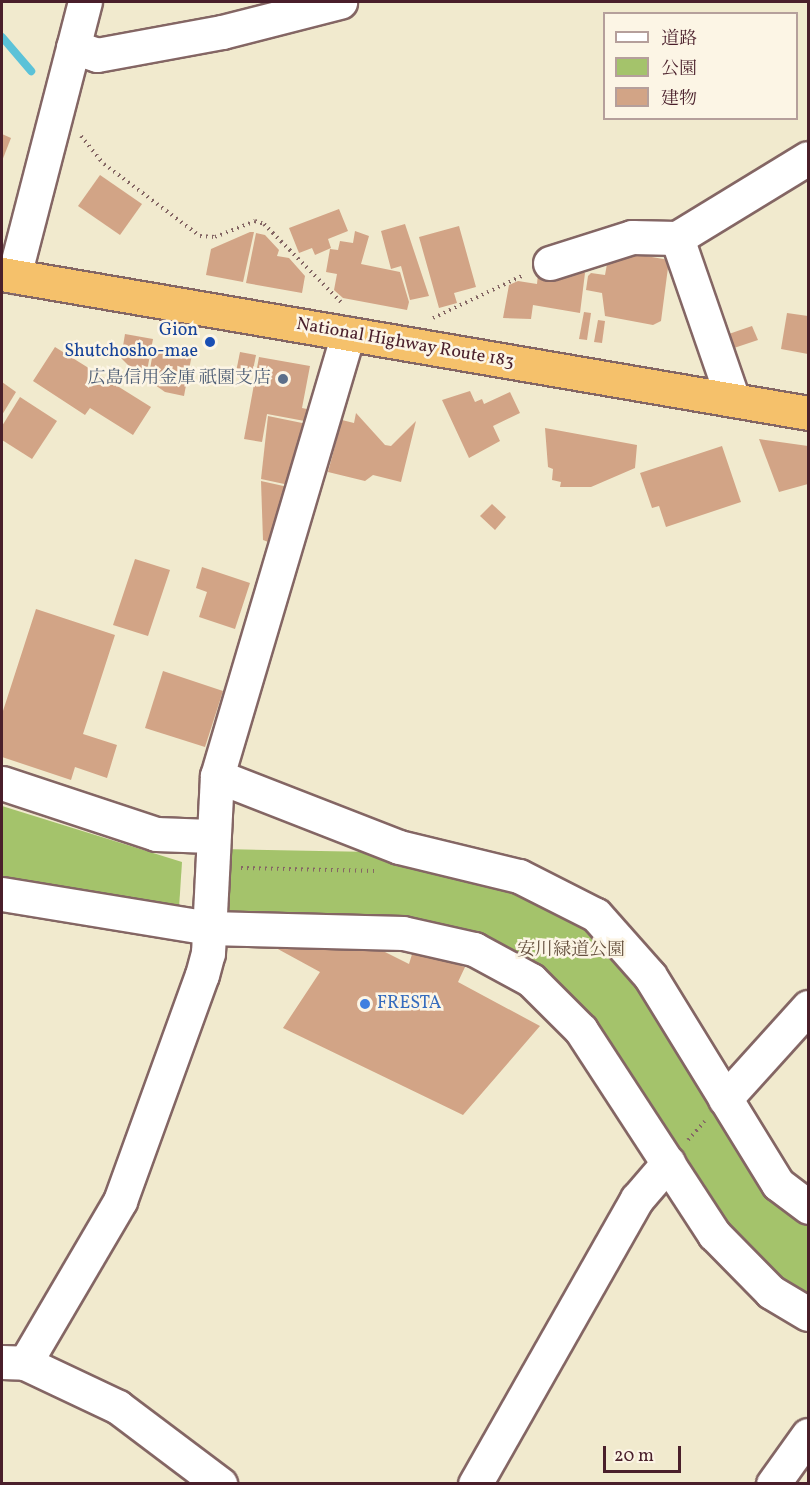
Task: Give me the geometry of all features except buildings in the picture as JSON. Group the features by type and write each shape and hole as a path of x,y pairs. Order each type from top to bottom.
{"highway":[{"name":"National Highway Route 183","path":"8,275 345,318 733,400 808,413"}],"street":[{"path":"8,275 84,2"},
{"path":"73,47 97,55 222,32 340,2"},
{"path":"550,263 632,237 677,238 808,158"},
{"path":"677,238 733,400"},
{"path":"220,1484 118,1407 13,1362 120,1201 202,975 209,928 211,836 217,776 345,318"},
{"path":"217,776 399,847 519,876 596,915 650,976 778,1184 808,1207"},
{"path":"2,783 156,834 211,836"},
{"path":"2,894 209,928 403,933 474,949 531,980 581,1030 714,1234 771,1292 808,1314"},
{"path":"725,1099 808,1007"},
{"path":"475,1484 637,1200 668,1163"},
{"path":"773,1484 808,1435"}],"path":[{"path":"77,130 104,164 200,236 215,237 255,221 264,224 345,318"},
{"path":"432,319 550,263"},
{"path":"236,868 378,871"},
{"path":"668,1163 725,1099"}],"green space":[{"path":"2,806 182,862 179,908 2,876"},
{"name":"安川緑道公園","path":"221,849 373,852 505,882 594,920 808,1216 808,1298 778,1281 718,1217 620,1061 471,936 224,919"}],"waterway":[{"path":"2,37 31,71"}],"place":[{"name":"Gion Shutchosho-mae","path":"210,342"},
{"name":"広島信用金庫 祇園支店","path":"283,379"},
{"name":"FRESTA","path":"365,1004"}]}
